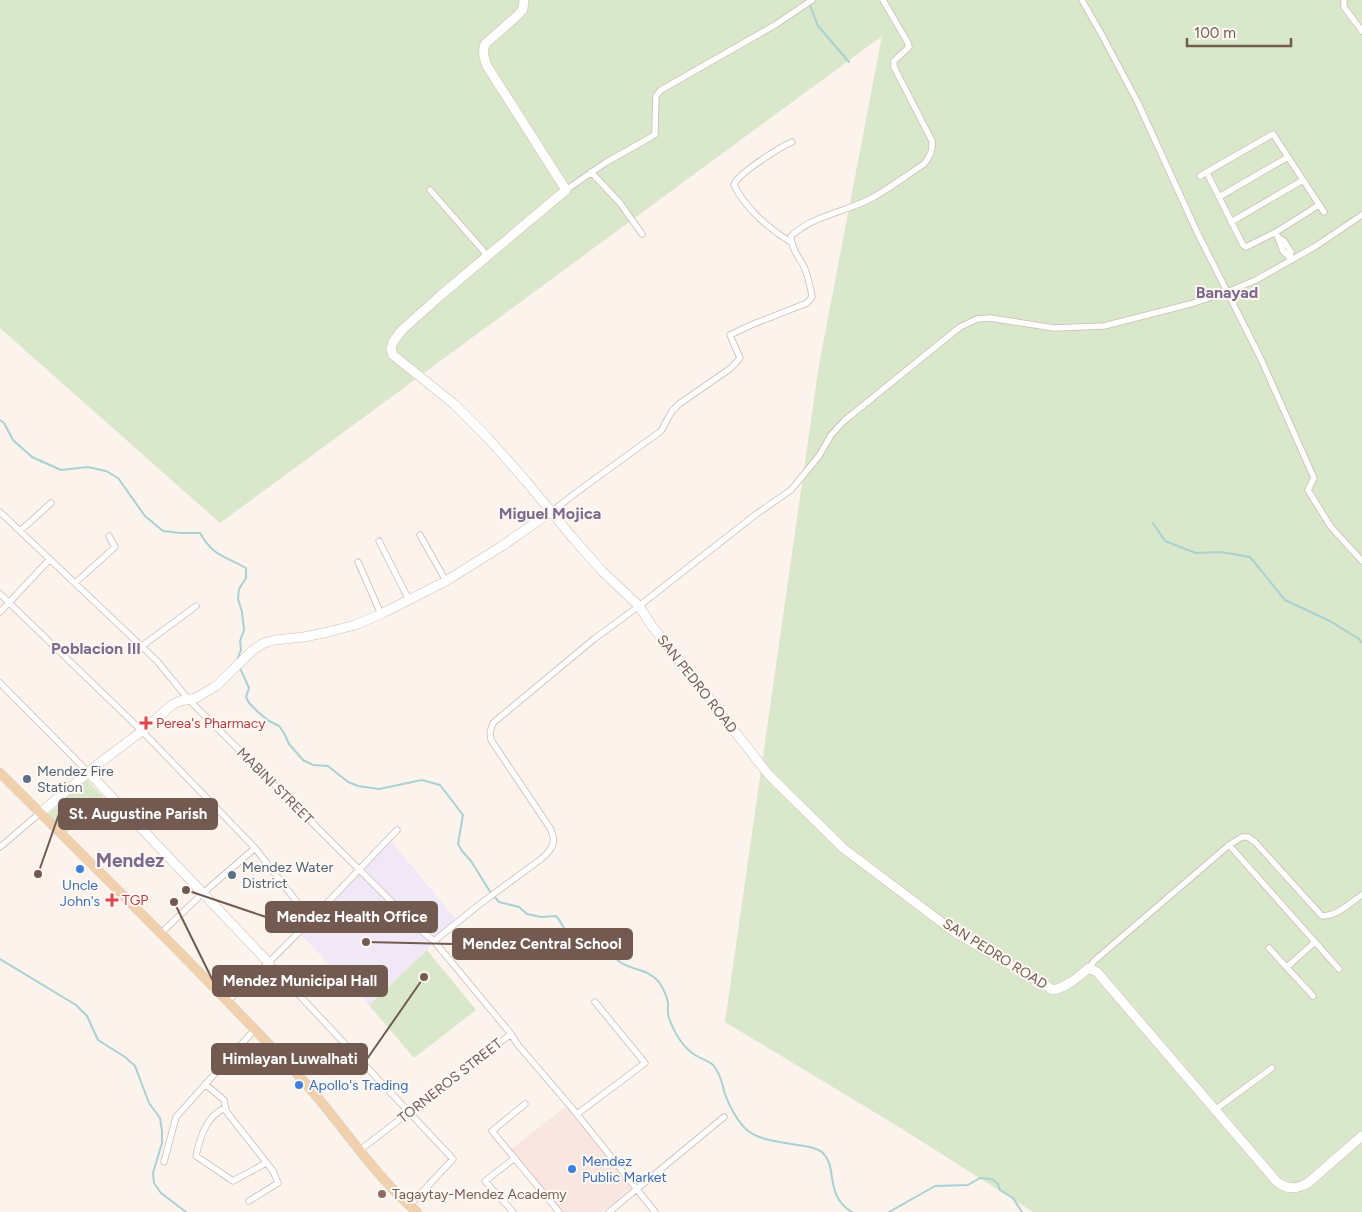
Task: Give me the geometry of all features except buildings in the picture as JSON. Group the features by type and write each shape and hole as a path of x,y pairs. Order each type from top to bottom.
{"main road":[{"path":"0,773 228,1001 300,1077 395,1192 417,1212"}],"street":[{"path":"524,0 523,9 519,14 485,44 484,58 492,74 566,190"},
{"path":"639,606 602,571 485,435 454,404 393,355 391,349 393,342 402,330 487,255 566,190 591,172 655,134 656,96 661,90 775,25 812,0"},
{"path":"0,847 88,772 142,731 172,705 189,700 216,686 245,657 264,643 274,640 304,638 355,625 446,581 502,546 661,431 672,411 679,404 731,368 740,358 730,335 807,303 812,297 812,292 805,270 791,242 791,236 797,230 822,217 872,198 924,164 933,149 932,141 894,67 894,61 908,47 905,38 883,0"},
{"path":"1082,0 1138,102 1197,232 1261,359 1314,478 1308,490 1331,528 1362,561"},
{"path":"1344,0 1344,7 1362,31"},
{"path":"1200,176 1274,134 1324,212"},
{"path":"791,242 778,234 758,216 734,185 738,179 771,153 792,142"},
{"path":"1219,197 1288,157"},
{"path":"591,172 620,203 642,234"},
{"path":"1207,173 1243,245 1246,247 1277,235 1319,205"},
{"path":"1231,222 1303,180"},
{"path":"430,190 487,255"},
{"path":"434,941 549,852 554,844 554,836 550,828 491,740 490,732 493,723 568,660 791,490 819,456 831,435 844,421 960,327 977,320 990,318 1054,328 1104,326 1194,303 1228,292 1256,280 1362,215"},
{"path":"1277,235 1284,251 1291,258"},
{"path":"20,531 50,503"},
{"name":"MABINI STREET","path":"0,512 142,646 189,700 359,870 418,928 434,941 511,1034"},
{"path":"420,535 446,581"},
{"path":"75,584 116,547 109,536"},
{"path":"379,541 409,600"},
{"path":"0,612 50,559"},
{"path":"358,562 381,614"},
{"path":"0,594 142,731 255,848 311,920"},
{"path":"142,646 196,606"},
{"name":"SAN PEDRO ROAD","path":"639,606 652,626 769,775 843,848 953,931 1053,990 1070,983 1089,968"},
{"path":"0,683 88,772 453,1159 409,1206"},
{"path":"228,1001 269,963 397,830"},
{"path":"1362,895 1335,913 1322,916 1248,837 1242,837 1229,845 1094,961 1089,968 1097,972 1125,1003 1282,1186 1292,1189 1299,1188 1308,1183 1362,1136"},
{"path":"1229,845 1339,968"},
{"path":"160,934 203,893 255,848"},
{"path":"1286,967 1315,942"},
{"path":"1269,948 1313,996"},
{"path":"577,1114 645,1063 595,1002"},
{"path":"164,1162 176,1117 254,1030"},
{"name":"TORNEROS STREET","path":"360,1150 511,1034 654,1212"},
{"path":"1216,1109 1272,1068"},
{"path":"205,1084 224,1100 225,1108 273,1171 278,1183 249,1201"},
{"path":"525,1104 492,1131 560,1212"},
{"path":"225,1108 219,1110 203,1131 196,1156 234,1181 266,1163"},
{"path":"609,1212 724,1116"},
{"path":"513,1212 485,1181 515,1158"}],"shaded area":[{"path":"390,840 457,921 369,1005 302,936"},
{"name":"Mendez Public Market","path":"568,1105 632,1187 602,1212 561,1212 510,1150"}],"green space":[{"path":"0,0 1362,0 1362,1212 1033,1212 899,1127 725,1022 819,365 882,36 220,523 0,328"},
{"path":"86,779 104,798 66,833 48,814"},
{"path":"427,950 476,1010 414,1058 369,1005"}],"waterway":[{"path":"809,3 818,26 849,62"},
{"path":"0,420 4,423 13,440 32,457 61,470 88,467 106,471 118,478 145,516 163,531 200,533 215,551 246,568 246,578 239,589 238,599 244,630 240,641 241,650 237,660"},
{"path":"1153,523 1165,541 1196,553 1221,552 1250,557 1285,600 1330,621 1359,639 1362,643"},
{"path":"239,666 249,688 246,697 249,703 269,721 279,726 289,744 303,760 313,765 328,766 348,782 358,786 379,789 422,780 440,785 463,815 458,844 499,902 519,907 527,914 541,917 556,916 572,936 604,945 620,962 654,977 666,995 668,1016 676,1034 691,1052 714,1066 720,1076 729,1104 744,1127 765,1139 817,1149 823,1153 830,1166 834,1190 843,1205 852,1212"},
{"path":"0,959 76,1005 87,1016 98,1040 125,1057 135,1066 149,1103 160,1118 162,1143 153,1173 154,1183 161,1193 186,1212"},
{"path":"889,1212 935,1186 968,1185 980,1178 992,1179 998,1184 1000,1190 1013,1198 1022,1212"}],"place":[{"name":"Perea's Pharmacy","path":"146,723"},
{"name":"Mendez Fire Station","path":"27,779"},
{"name":"Uncle John's","path":"80,869"},
{"name":"St. Augustine Parish","path":"38,874"},
{"name":"Mendez Water District","path":"232,875"},
{"name":"Mendez Health Office","path":"186,890"},
{"name":"TGP","path":"112,900"},
{"name":"Mendez Municipal Hall","path":"174,902"},
{"name":"Mendez Central School","path":"366,942"},
{"name":"Himlayan Luwalhati","path":"424,977"},
{"name":"Apollo's Trading","path":"299,1085"},
{"name":"Mendez Public Market","path":"572,1169"},
{"name":"Tagaytay-Mendez Academy","path":"382,1194"}],"district":[{"name":"Banayad","path":"1227,292"},
{"name":"Miguel Mojica","path":"550,513"},
{"name":"Poblacion III","path":"96,648"},
{"name":"Mendez","path":"130,860"}]}
